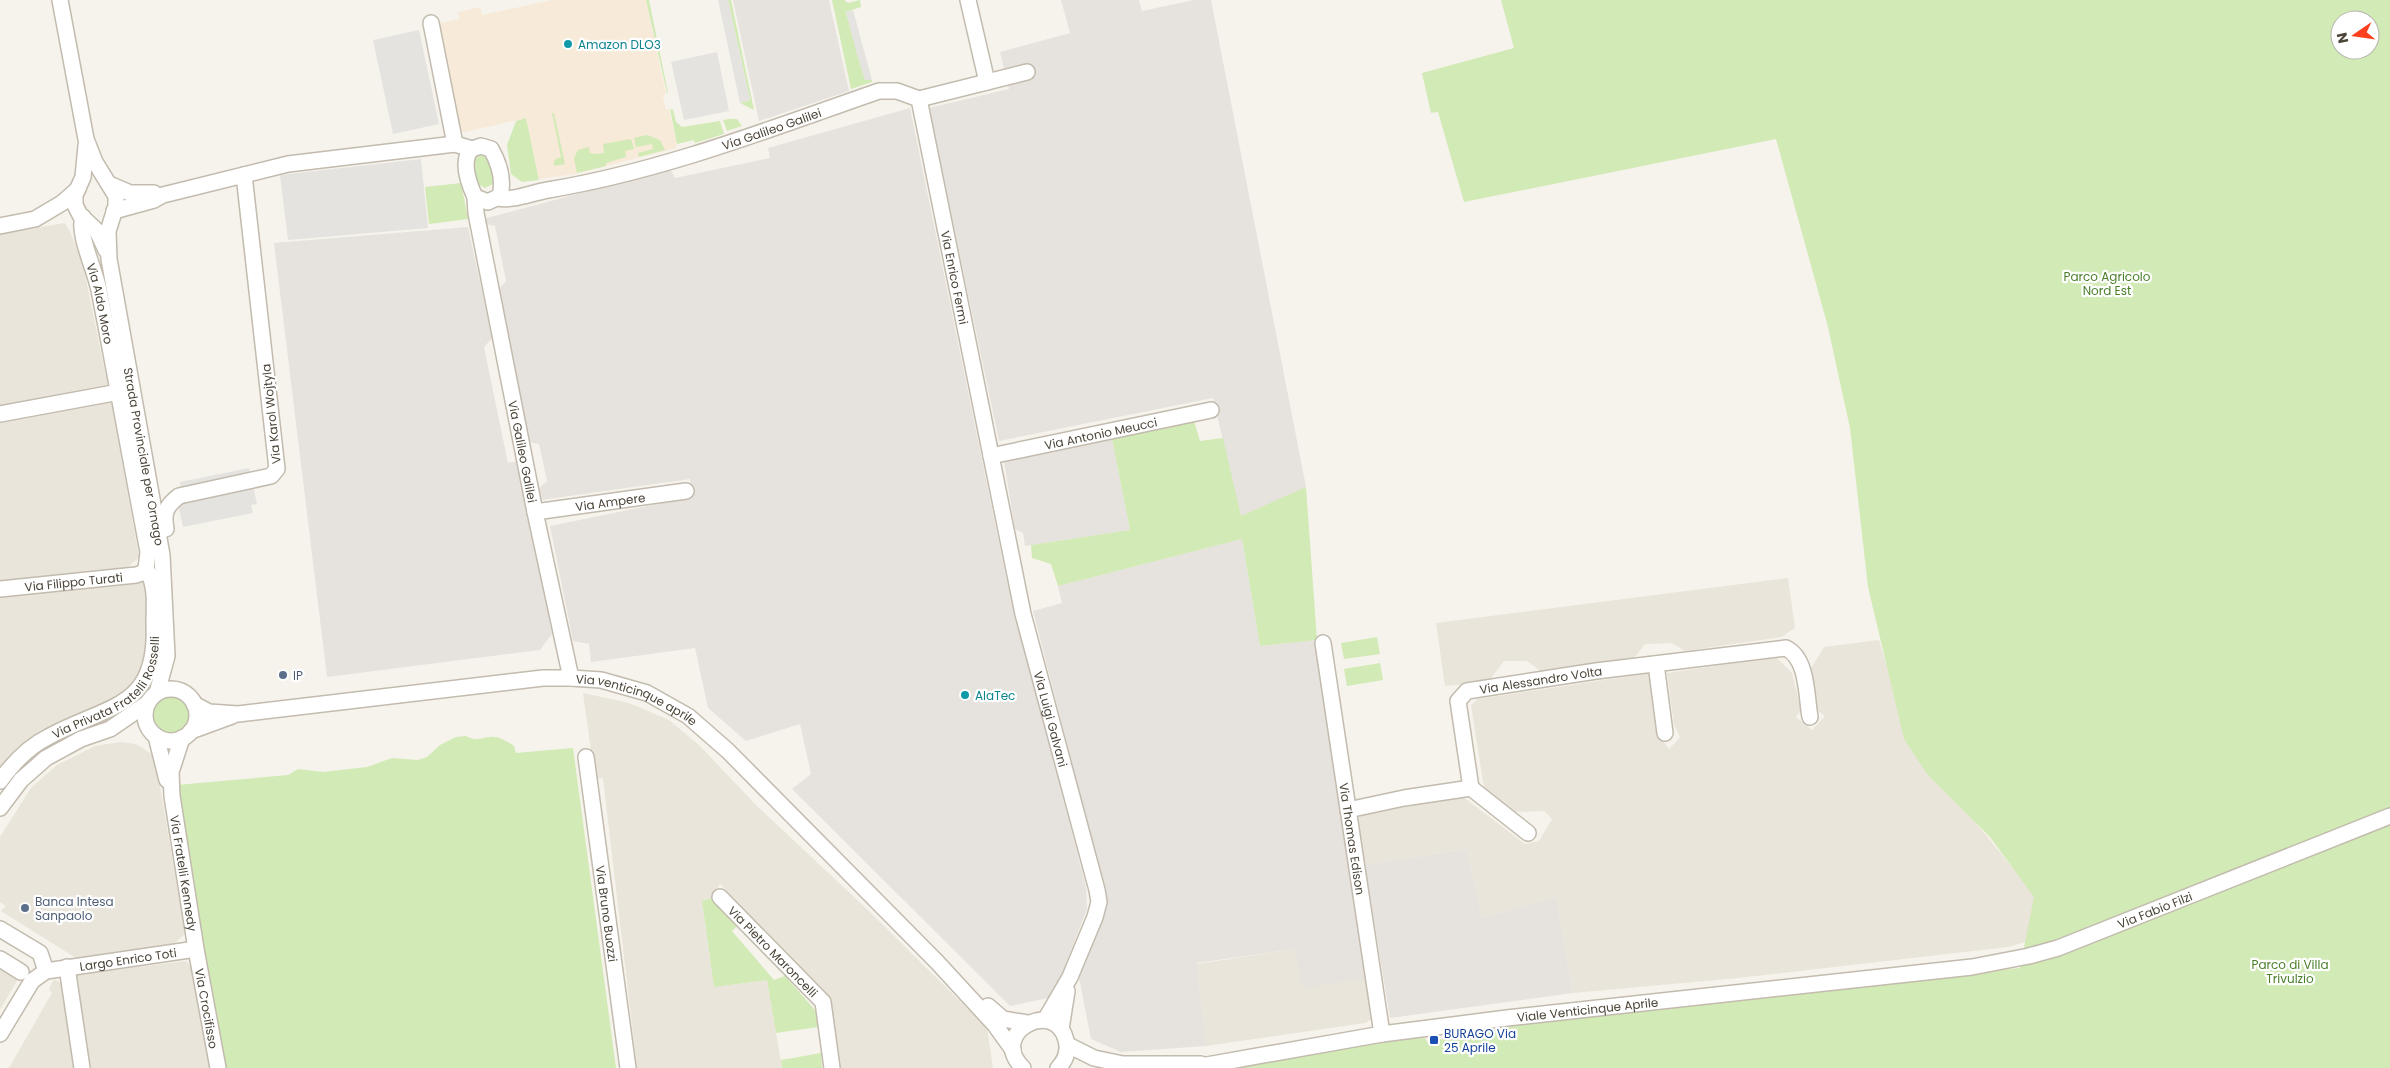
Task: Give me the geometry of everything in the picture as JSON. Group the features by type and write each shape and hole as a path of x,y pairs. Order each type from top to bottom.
{"street":[{"name":"Strada Provinciale per Ornago","path":"60,0 86,139 86,164 75,203 84,218 99,234 109,259"},
{"path":"968,0 986,82"},
{"path":"431,23 454,144"},
{"path":"919,99 1027,72"},
{"name":"Via Galileo Galilei","path":"571,678 535,512 478,224 487,199 506,200 533,192 592,181 712,150 879,90 897,91 919,99"},
{"name":"Via Enrico Fermi","path":"919,99 991,456"},
{"name":"Strada Provinciale per Ornago","path":"86,139 95,162 116,196 107,238 109,259 157,522 163,571 166,656 171,671 182,692"},
{"path":"49,211 64,211 84,218 101,221 113,212 154,200 163,195 288,164 434,148 454,144 472,149 482,146 491,150 498,164 501,192 487,199 467,166 454,156 434,148"},
{"path":"467,166 467,156 472,149"},
{"name":"Via Karol Wojtyla","path":"163,571 167,538 164,513 170,504 179,496 271,476 277,469 244,175"},
{"path":"0,226 36,219 92,179 109,183 130,193 163,195"},
{"path":"501,180 513,188 533,192"},
{"name":"Via Aldo Moro","path":"84,218 81,233 96,276 119,392 148,552 146,569"},
{"path":"0,414 119,392"},
{"name":"Via Antonio Meucci","path":"991,456 1211,410"},
{"name":"Via Luigi Galvani","path":"991,456 1023,614 1097,890 1098,909 1070,977 1045,1020"},
{"name":"Via Ampere","path":"535,512 686,490"},
{"name":"Via Filippo Turati","path":"0,589 136,575 146,569"},
{"name":"Via Privata Fratelli Rosselli","path":"0,781 18,759 32,747 48,737 118,706 134,695 144,682 152,668 155,652 153,582 146,569"},
{"name":"Via Thomas Edison","path":"1323,643 1382,1034"},
{"name":"Via Alessandro Volta","path":"1471,788 1458,701 1462,695 1477,690 1656,664 1786,648 1794,652 1800,660 1810,717"},
{"name":"Strada Provinciale per Ornago","path":"152,698 166,656"},
{"path":"1656,664 1665,733"},
{"name":"Via venticinque aprile","path":"194,704 209,712 238,714 521,680 571,678 601,680 633,688 660,699 688,716 739,762 937,962 995,1025 1018,1062"},
{"path":"0,808 21,780 46,758 81,739 110,729 152,698 169,689 182,692 194,704 196,718 186,734 168,740 134,729 110,729"},
{"path":"152,698 145,719 154,734"},
{"name":"Via venticinque aprile","path":"186,734 238,714"},
{"name":"Via Fratelli Kennedy","path":"154,734 172,796"},
{"name":"Via Fratelli Kennedy","path":"186,734 171,772 172,796 196,949"},
{"name":"Via Bruno Buozzi","path":"586,757 628,1068"},
{"path":"1348,810 1404,798 1471,788 1528,833"},
{"name":"Via Fabio Filzi","path":"1912,974 1999,963 2058,948 2390,816"},
{"name":"Via Pietro Maroncelli","path":"720,897 822,1002 832,1068"},
{"path":"0,929 40,953 46,971 32,981 0,1034"},
{"name":"Largo Enrico Toti","path":"46,971 196,949"},
{"name":"Via Crocifisso","path":"196,949 218,1068"},
{"path":"0,959 21,972"},
{"name":"Via venticinque aprile","path":"937,962 1003,1019 1027,1024"},
{"path":"64,967 82,1068"},
{"name":"Viale Venticinque Aprile","path":"1068,1045 1094,1058 1123,1064 1207,1063 1382,1034 1507,1018 1912,974"},
{"name":"Via Luigi Galvani","path":"1061,1029 1070,977"},
{"path":"1018,1062 1016,1034 1027,1024 1045,1020 1061,1029 1068,1045 1066,1057 1058,1068"},
{"name":"Viale Venticinque Aprile","path":"1190,1068 1207,1063"},
{"path":"1058,1068 1072,1068"}],"shaded area":[{"path":"552,0 646,0 666,94 663,96 666,110 669,109 677,144 676,148 575,174 539,179 526,118 460,133 436,24 460,19 458,12 480,7 482,15"},
{"path":"718,0 728,0 750,100 740,103"},
{"path":"733,0 829,0 849,91 759,121"},
{"path":"1061,0 1139,0 1142,11 1194,0 1211,0 1306,487 1241,517 1213,398 999,441 929,108 1009,89 1000,52 1070,33"},
{"path":"853,10 872,80 865,80 857,55 846,12"},
{"path":"419,30 439,124 393,134 373,40"},
{"path":"717,52 729,111 684,120 671,62"},
{"path":"910,108 1006,577 1086,887 1087,909 1053,997 1010,1006 792,789 811,774 800,724 746,741 708,708 695,648 591,662 589,644 573,641 550,526 692,497 690,479 541,500 539,488 547,481 539,444 530,442 528,435 499,289 506,281 495,226 486,224 485,221 487,218 670,169 675,178 770,158 768,148"},
{"path":"421,159 428,228 288,240 280,175"},
{"path":"65,223 83,265 108,386 0,406 0,234"},
{"path":"468,227 492,338 484,347 498,415 508,463 518,461 552,634 540,650 327,677 274,243"},
{"path":"111,401 139,557 127,568 0,582 0,422"},
{"path":"1112,439 1130,530 1025,546 1023,533 1015,529 1004,461"},
{"path":"249,468 257,504 251,505 253,513 183,527 176,495 181,489 180,482"},
{"path":"1242,539 1260,646 1317,640 1367,978 1303,988 1294,949 1197,963 1206,1046 1121,1052 1091,1039 1079,978 1101,925 1105,902 1102,880 1033,611 1062,603 1058,586"},
{"path":"1788,578 1795,628 1781,637 1685,651 1672,643 1645,644 1630,664 1543,673 1527,661 1504,661 1488,682 1445,686 1436,623"},
{"path":"140,580 146,584 148,648 143,676 120,695 36,738 0,768 0,596"},
{"path":"1879,640 1910,746 1991,841 2063,931 2008,947 1738,978 1573,993 1556,897 1482,918 1467,849 1365,865 1357,819 1363,815 1462,796 1525,844 1539,841 1552,819 1544,811 1512,812 1484,788 1471,705 1478,699 1651,673 1658,735 1669,749 1680,737 1674,725 1667,673 1776,657 1792,673 1801,710 1796,717 1812,730 1825,716 1814,708 1810,670 1824,647"},
{"path":"583,693 629,703 669,720 699,745 757,806 868,910 987,1028 993,1068 839,1068 829,997 720,884 712,898 702,901 714,987 767,980 782,1068 637,1068 603,778 595,779"},
{"path":"120,742 136,744 155,756 185,934 170,947 79,960 1,911 6,906 0,902 0,837 31,788 57,765 95,746"},
{"path":"1467,849 1482,918 1556,897 1573,993 1390,1018 1365,865"},
{"path":"1294,949 1367,978 1372,1019 1365,1023 1206,1046 1197,964"},
{"path":"186,961 193,968 211,1068 91,1068 75,975"},
{"path":"0,968 18,979 0,1010"},
{"path":"54,979 61,983 75,1068 9,1068 52,993 49,989"}],"green space":[{"path":"646,0 649,0 668,93 667,93"},
{"path":"728,0 731,0 754,110 740,103 750,100"},
{"path":"832,0 844,0 848,3 860,0 861,7 846,12 865,80 872,80 872,82 851,89"},
{"name":"Parco Agricolo Nord Est","path":"1501,0 2390,0 2390,1068 1224,1068 1385,1040 1425,1038 1428,1043 1482,1027 2020,968 2034,897 1990,837 1927,774 1904,739 1868,587 1850,428 1828,327 1776,139 1464,202 1438,112 1431,113 1422,73 1514,48"},
{"path":"670,109 673,110 676,122 682,127 720,121 724,134 695,143 694,140 677,144"},
{"path":"552,113 554,113 565,164 554,166 554,160 561,157"},
{"path":"526,118 539,180 522,182 511,174 507,145 516,121"},
{"path":"737,119 742,126 727,131 723,120"},
{"path":"647,135 660,140 665,150 639,157 638,153 653,149 652,144 636,147 634,138"},
{"path":"631,139 634,149 625,151 626,157 606,163 606,166 577,173 574,158 578,150 589,147 590,153 604,153 603,144"},
{"path":"482,155 489,158 494,178 493,184 485,188 477,183 473,168 475,158"},
{"path":"461,183 468,219 429,224 425,187"},
{"path":"1194,421 1200,441 1223,438 1241,516 1306,487 1317,640 1260,646 1242,539 1058,586 1051,564 1032,558 1031,545 1130,530 1112,439"},
{"path":"1377,637 1380,654 1344,659 1341,643"},
{"path":"1380,663 1383,680 1347,686 1344,669"},
{"path":"172,696 186,702 192,716 186,730 172,736 158,730 152,716 158,702"},
{"path":"466,736 476,739 500,738 514,746 516,753 573,748 616,1068 222,1068 177,785 288,775 298,769 323,772 367,767 392,758 418,760 427,757 440,745 456,737"},
{"path":"712,898 737,926 732,931 774,980 785,976 815,1010 818,1027 776,1033 767,980 714,987 702,901"},
{"path":"821,1053 822,1068 782,1068 781,1060"}],"place":[{"name":"Amazon DLO3","path":"568,44"},
{"name":"IP","path":"283,675"},
{"name":"AlaTec","path":"965,695"},
{"name":"Banca Intesa Sanpaolo","path":"25,908"},
{"name":"BURAGO Via 25 Aprile","path":"1434,1040"}],"park label":[{"name":"Parco di Villa Trivulzio","path":"2290,971"}]}
